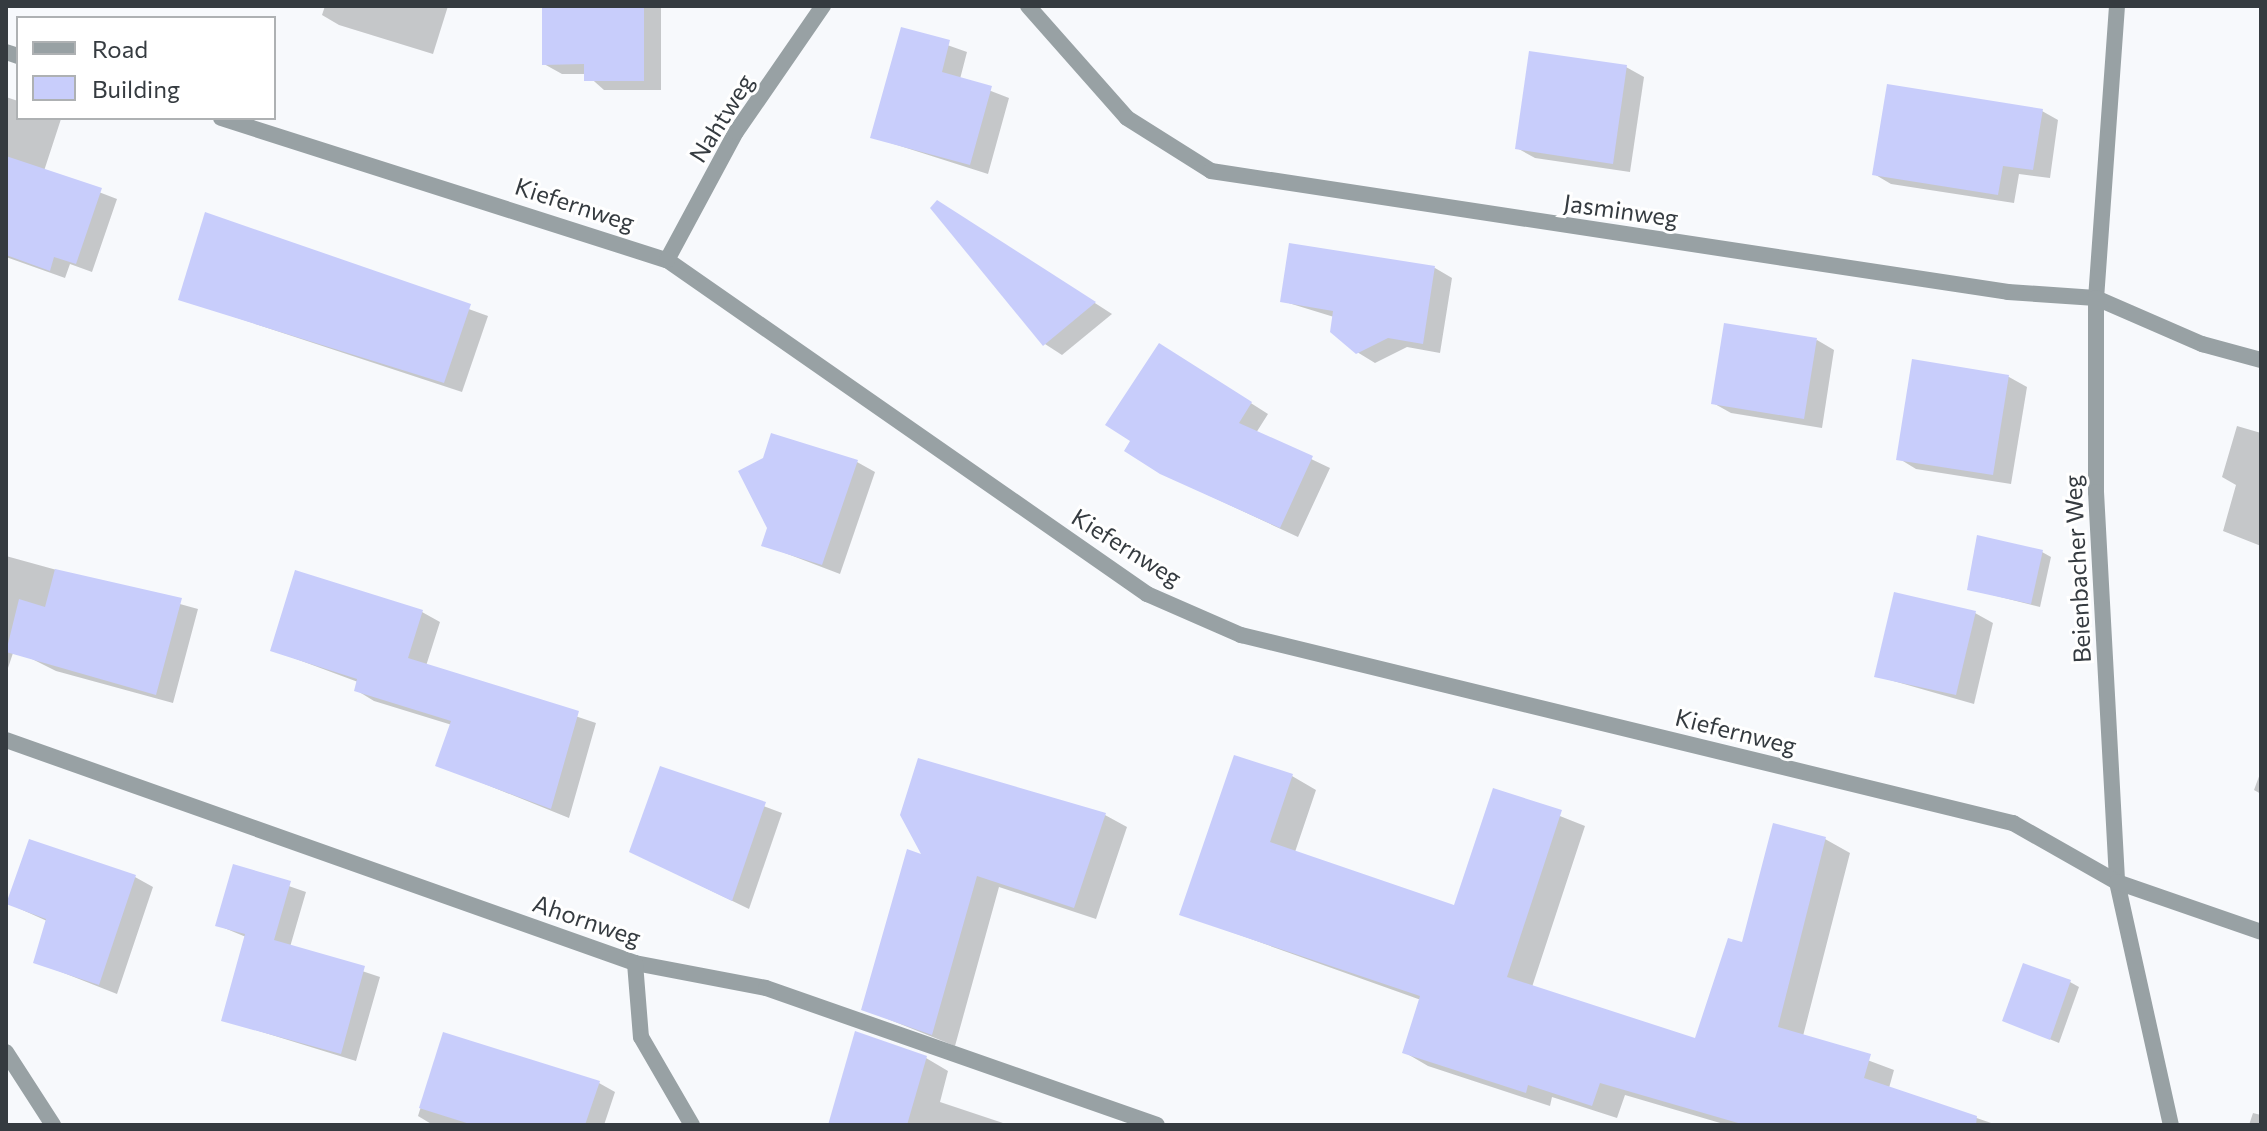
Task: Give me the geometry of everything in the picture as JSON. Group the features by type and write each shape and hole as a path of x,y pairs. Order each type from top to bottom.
{"street":[{"name":"Nahtweg","path":"667,260 736,132 823,6"},
{"name":"Jasminweg","path":"1028,6 1127,118 1211,171 2008,292 2096,298 2202,344 2261,360"},
{"name":"Beienbacher Weg","path":"2117,6 2096,298 2096,492 2117,882 2171,1125"},
{"name":"Kiefernweg","path":"227,120 667,260 1147,594 1241,635 2013,823 2117,882 2261,932"},
{"name":"Ahornweg","path":"6,740 635,963 766,988 1157,1125"},
{"path":"635,963 641,1037 692,1125"},
{"path":"6,1052 53,1125"}],"building":[{"path":"542,6 644,6 644,81 584,81 584,64 542,65"},
{"path":"901,27 950,40 942,72 992,86 970,165 870,138"},
{"path":"1529,51 1627,65 1613,164 1515,149"},
{"path":"1887,84 2043,109 2033,170 2003,166 1998,195 1872,175"},
{"path":"6,156 102,188 76,264 54,257 50,271 6,255"},
{"path":"937,200 1096,302 1043,346 930,208"},
{"path":"205,212 471,304 444,383 178,300"},
{"path":"1289,243 1435,266 1423,344 1388,338 1356,354 1330,332 1333,311 1280,302"},
{"path":"1724,323 1817,338 1804,419 1711,404"},
{"path":"1159,343 1252,402 1239,423 1313,456 1280,528 1160,474 1124,451 1130,441 1105,425"},
{"path":"1912,359 2009,375 1993,475 1896,460"},
{"path":"771,433 858,460 822,565 761,546 767,528 738,471 763,458"},
{"path":"1977,535 2043,550 2031,604 1967,590"},
{"path":"55,569 182,598 156,695 6,652 19,599 45,607"},
{"path":"295,570 423,610 408,658 579,711 551,809 435,766 451,721 354,691 357,679 270,651"},
{"path":"1894,592 1976,611 1956,695 1874,677"},
{"path":"1234,755 1293,774 1270,842 1454,905 1493,788 1562,810 1507,977 1695,1038 1728,938 1742,942 1773,823 1826,837 1778,1027 1871,1054 1864,1078 1977,1116 1976,1125 1745,1125 1600,1083 1592,1106 1528,1085 1526,1093 1402,1053 1420,996 1179,915"},
{"path":"918,758 1106,813 1074,908 977,876 932,1035 861,1010 907,849 921,854 900,815"},
{"path":"660,766 766,802 732,901 629,852"},
{"path":"29,839 136,875 99,985 33,963 46,919 6,904"},
{"path":"233,864 291,881 274,940 365,966 341,1054 221,1021 245,934 215,926"},
{"path":"2023,963 2071,980 2050,1040 2002,1021"},
{"path":"855,1031 927,1056 907,1125 828,1125"},
{"path":"443,1032 600,1081 585,1125 473,1125 419,1108"}]}
